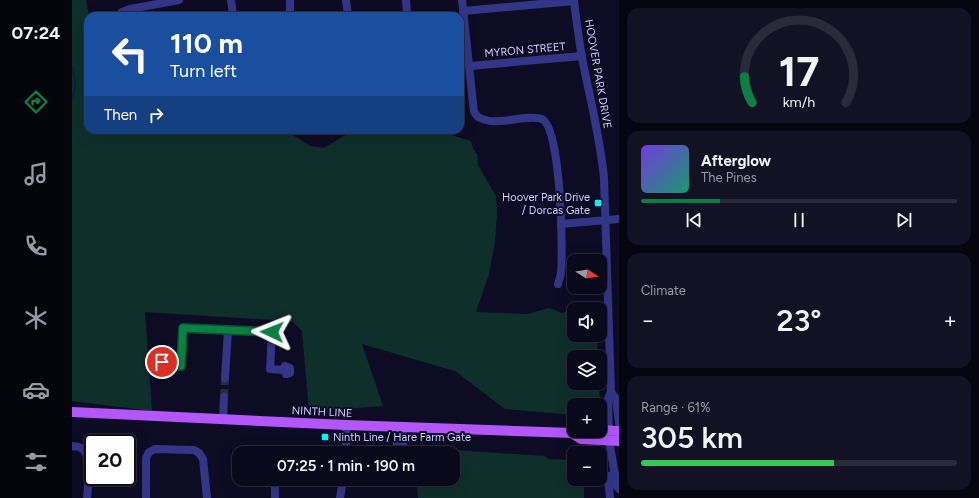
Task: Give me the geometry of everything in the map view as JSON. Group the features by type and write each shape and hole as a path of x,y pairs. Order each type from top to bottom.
{"main road":[{"name":"NINTH LINE","path":"72,412 346,425 567,432"}],"street":[{"path":"122,12 130,9 179,0"},
{"path":"231,0 232,12"},
{"path":"290,0 290,12"},
{"path":"346,0 348,12"},
{"path":"406,0 407,12"},
{"path":"462,0 463,10 574,1"},
{"name":"HOOVER PARK DRIVE","path":"574,1 582,56 602,156 606,220 611,392 608,399 615,473 617,487 619,488"},
{"path":"464,18 474,112 478,118 497,122 534,118 542,119 547,124 553,141 559,178 561,274 558,284"},
{"name":"MYRON STREET","path":"470,66 582,56"},
{"path":"561,224 619,220"},
{"path":"166,367 181,366 183,328 272,332 270,369 285,372"},
{"path":"225,378 228,330"},
{"name":"HOOVER PARK DRIVE","path":"611,392 616,399 619,423"},
{"path":"223,420 224,397"},
{"path":"346,425 346,446"},
{"path":"403,427 403,446"},
{"path":"72,446 79,447 84,450 87,455 89,468 88,498"},
{"path":"146,498 146,458 149,452 155,449 194,450 199,453 202,458 207,498"},
{"path":"610,498 608,477 615,473"},
{"path":"275,486 275,498"},
{"path":"340,498 342,486"}],"green space":[{"path":"72,0 86,0 88,12 84,12 84,134 291,134 310,146 324,148 347,134 448,134 471,141 473,149 477,154 478,165 496,196 497,214 495,241 489,274 476,312 528,314 549,308 562,313 567,311 567,342 597,342 598,350 567,350 567,390 599,390 600,398 567,398 567,414 505,409 455,371 362,344 383,406 309,412 302,331 293,322 145,312 152,411 72,401"},
{"path":"460,450 545,456 548,459 567,460 567,486 584,486 584,498 418,498 417,486 460,486"}],"waterway":[{"path":"72,65 75,77 75,90 72,98"}],"tunnel":[{"path":"224,397 225,378"}],"place":[{"name":"Hoover Park Drive / Dorcas Gate","path":"598,203"},
{"name":"Ninth Line / Hare Farm Gate","path":"325,437"}],"route":[{"path":"162,362 167,361 167,365 181,366 183,328 272,332"}]}
